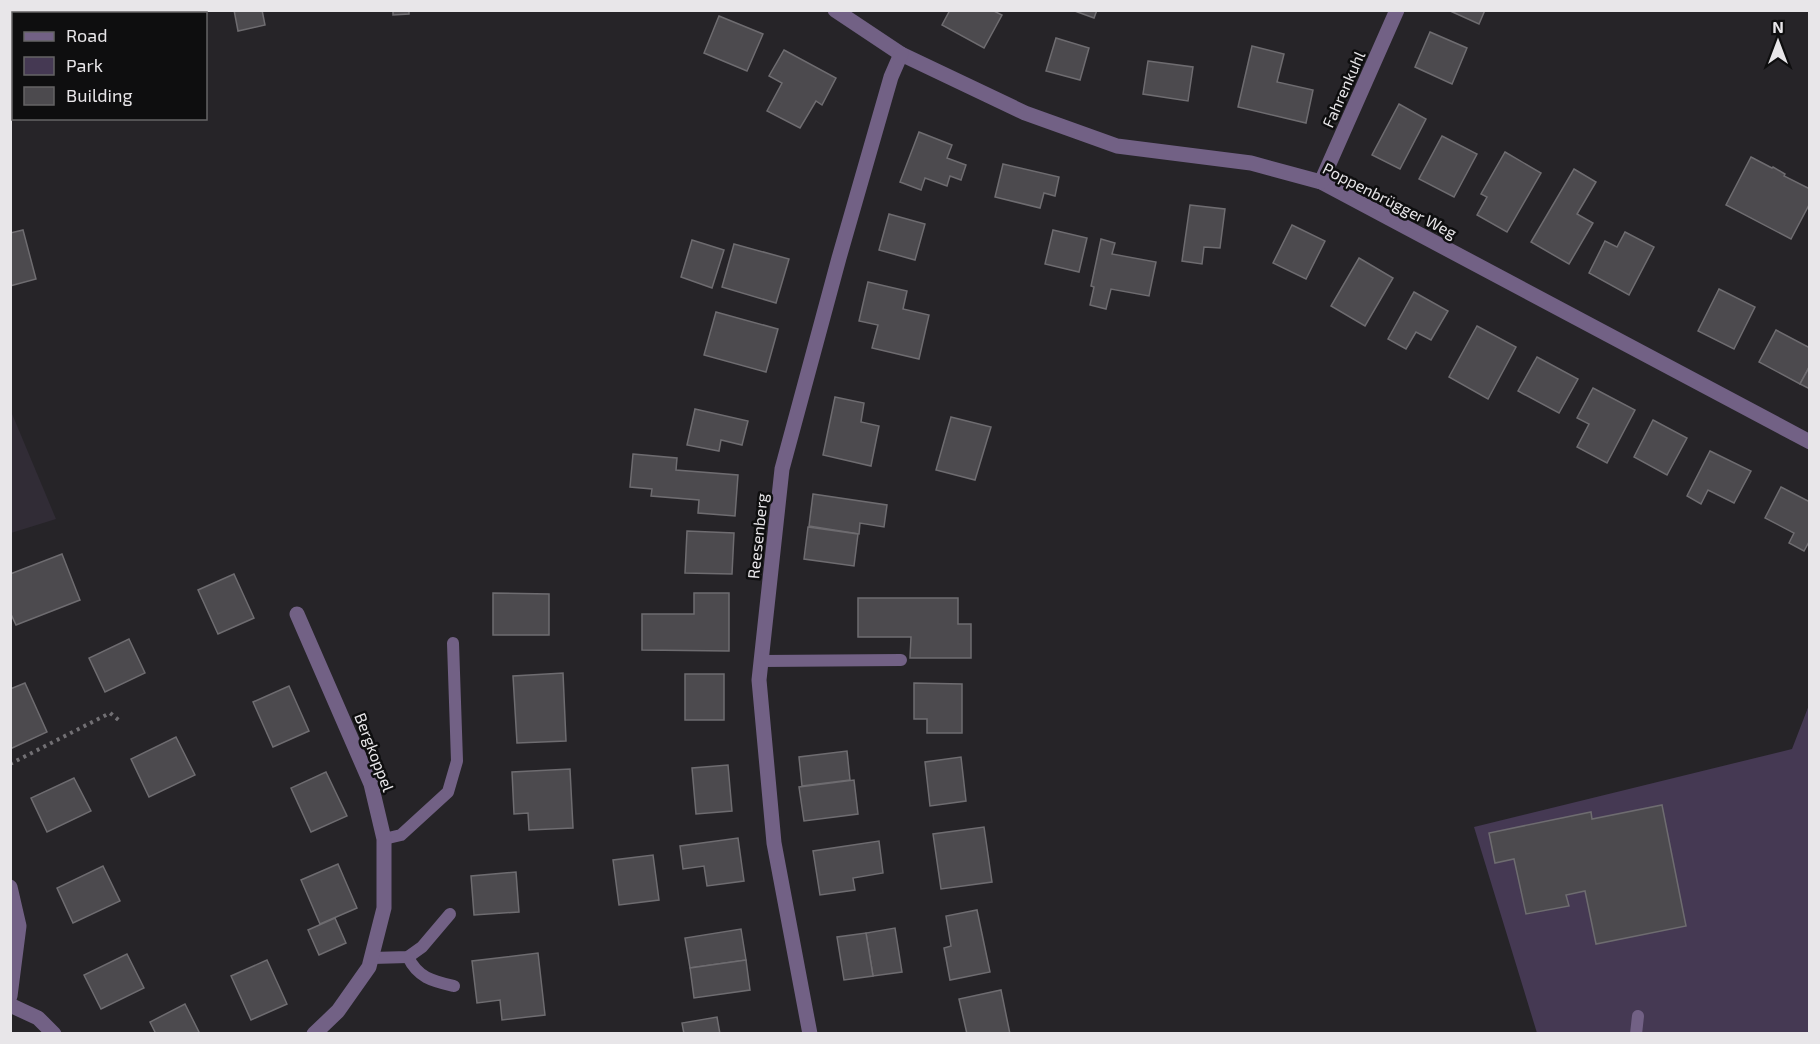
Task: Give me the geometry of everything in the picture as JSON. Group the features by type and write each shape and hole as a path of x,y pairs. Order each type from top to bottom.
{"street":[{"name":"Poppenbrügger Weg","path":"835,10 901,54 1025,113 1117,146 1251,163 1321,182 1809,442"},
{"name":"Fahrenkuhl","path":"1321,182 1397,10"},
{"name":"Reesenberg","path":"810,1034 774,843 759,680 782,469 839,258 891,77 901,54"},
{"name":"Bergkoppel","path":"297,614 371,784 384,839 384,908 369,967 338,1011 314,1034"},
{"path":"10,887 19,926 10,996"},
{"path":"10,1005 38,1018 54,1034"}],"lane":[{"path":"384,839 401,835 448,792 457,761 453,643"},
{"path":"761,661 901,660"},
{"path":"372,958 408,957 422,947 450,914"},
{"path":"408,957 413,968 427,980 454,986"},
{"path":"1636,1034 1638,1016"}],"path":[{"path":"10,764 110,713 121,722"}],"shaded area":[{"path":"10,409 56,519 11,533 10,533"}],"green space":[{"path":"1809,705 1809,1033 1537,1033 1474,827 1792,749"}],"building":[{"path":"74,10 108,10 109,12 72,12"},
{"path":"134,10 176,10 176,12 134,12"},
{"path":"234,10 262,10 265,25 238,31"},
{"path":"393,10 409,10 409,14 393,15"},
{"path":"950,10 992,10 1002,15 984,48 942,25"},
{"path":"1072,10 1097,10 1094,18"},
{"path":"1448,10 1485,10 1479,24"},
{"path":"719,16 763,34 747,71 704,53"},
{"path":"1430,32 1467,48 1452,84 1415,67"},
{"path":"1056,38 1089,48 1080,80 1046,71"},
{"path":"12,46 12,91 10,92 10,47"},
{"path":"1252,46 1284,54 1277,82 1313,90 1306,123 1238,107"},
{"path":"784,50 836,78 822,105 816,101 800,128 767,111 782,83 769,76"},
{"path":"1148,61 1193,67 1188,101 1143,94"},
{"path":"1399,104 1426,119 1400,169 1372,155"},
{"path":"919,132 952,145 947,158 966,165 961,180 950,176 947,186 925,178 921,190 900,182"},
{"path":"1442,136 1477,154 1454,197 1419,179"},
{"path":"1505,152 1541,173 1507,232 1477,215 1487,197 1481,194"},
{"path":"1751,157 1810,189 1810,203 1791,239 1726,205"},
{"path":"1003,164 1059,177 1055,196 1044,193 1040,208 995,197"},
{"path":"1574,169 1596,182 1577,214 1593,223 1569,264 1531,242"},
{"path":"1190,205 1225,209 1220,248 1204,247 1202,264 1182,261"},
{"path":"889,214 925,224 915,260 879,250"},
{"path":"1292,225 1325,241 1306,279 1273,263"},
{"path":"23,230 36,279 10,286 10,233"},
{"path":"1053,230 1087,238 1079,272 1045,264"},
{"path":"1625,232 1654,247 1629,295 1589,273 1605,241 1617,247"},
{"path":"1101,239 1115,243 1112,254 1156,262 1149,296 1111,289 1106,309 1090,305 1094,287 1091,286"},
{"path":"692,240 724,250 712,288 681,277"},
{"path":"734,244 789,259 776,303 722,287"},
{"path":"1359,258 1393,278 1365,326 1331,306"},
{"path":"868,282 907,291 903,309 929,315 919,359 872,348 878,325 859,321"},
{"path":"1719,289 1755,307 1734,349 1698,331"},
{"path":"1414,292 1448,311 1431,340 1416,332 1406,349 1388,339"},
{"path":"716,312 778,329 766,372 704,355"},
{"path":"1477,326 1516,347 1488,399 1449,377"},
{"path":"1776,330 1810,348 1810,365 1800,384 1759,362"},
{"path":"1537,357 1578,379 1559,413 1518,391"},
{"path":"1810,366 1810,389 1800,384"},
{"path":"1593,388 1635,410 1607,463 1577,447 1589,424 1577,418"},
{"path":"835,397 864,403 861,422 879,426 871,466 823,455"},
{"path":"695,409 748,421 742,445 721,440 719,451 687,445"},
{"path":"951,417 991,427 975,480 936,470"},
{"path":"1653,420 1687,438 1667,475 1634,457"},
{"path":"1710,451 1751,471 1734,503 1708,490 1701,504 1687,496"},
{"path":"633,454 677,458 676,470 738,475 735,516 698,513 699,500 651,496 652,489 630,487"},
{"path":"1781,487 1810,502 1810,540 1804,551 1789,543 1794,533 1765,518"},
{"path":"813,494 887,505 884,527 860,523 859,534 809,526"},
{"path":"808,527 858,534 854,566 804,559"},
{"path":"687,531 734,533 732,574 685,573"},
{"path":"62,554 80,600 16,625 10,612 10,574"},
{"path":"234,574 254,618 218,634 198,590"},
{"path":"493,593 549,594 549,635 493,635"},
{"path":"694,593 729,593 729,651 642,650 642,614 694,614"},
{"path":"858,598 958,598 958,624 971,624 971,658 910,658 911,637 858,637"},
{"path":"129,639 145,673 105,692 89,658"},
{"path":"563,673 566,741 517,743 513,676"},
{"path":"685,674 724,674 724,720 685,720"},
{"path":"25,683 47,732 10,749 10,689"},
{"path":"914,683 962,684 962,733 927,733 927,719 914,719"},
{"path":"289,686 309,731 273,747 253,702"},
{"path":"176,737 195,775 149,797 131,759"},
{"path":"847,751 850,780 802,786 799,757"},
{"path":"961,757 966,801 930,806 925,762"},
{"path":"728,765 732,811 696,814 692,768"},
{"path":"570,769 573,828 529,830 528,813 514,814 512,772"},
{"path":"326,772 347,816 311,832 291,788"},
{"path":"74,778 91,811 47,832 31,798"},
{"path":"854,780 858,814 804,821 799,787"},
{"path":"1662,805 1686,926 1596,944 1585,891 1566,895 1569,906 1526,914 1514,859 1495,863 1489,833 1591,812 1592,819"},
{"path":"984,827 992,882 941,889 933,834"},
{"path":"738,838 744,881 707,886 704,866 683,869 680,846"},
{"path":"879,841 883,873 853,878 855,890 820,895 813,851"},
{"path":"653,855 659,900 619,905 613,860"},
{"path":"338,864 357,908 320,924 301,880"},
{"path":"103,866 120,901 73,923 57,888"},
{"path":"516,872 519,912 474,915 471,876"},
{"path":"977,910 990,972 950,980 944,948 951,946 946,916"},
{"path":"335,918 346,943 319,955 308,930"},
{"path":"895,928 902,972 873,976 866,933"},
{"path":"741,929 746,960 690,968 685,938"},
{"path":"866,933 873,976 844,980 837,937"},
{"path":"538,953 545,1015 502,1020 500,1000 477,1003 472,961"},
{"path":"127,954 144,988 101,1009 84,975"},
{"path":"267,960 287,1004 251,1020 231,976"},
{"path":"746,960 750,990 694,998 690,968"},
{"path":"1001,990 1010,1034 967,1034 959,999"},
{"path":"185,1004 200,1034 156,1034 150,1022"},
{"path":"717,1017 720,1034 684,1034 682,1023"}]}
